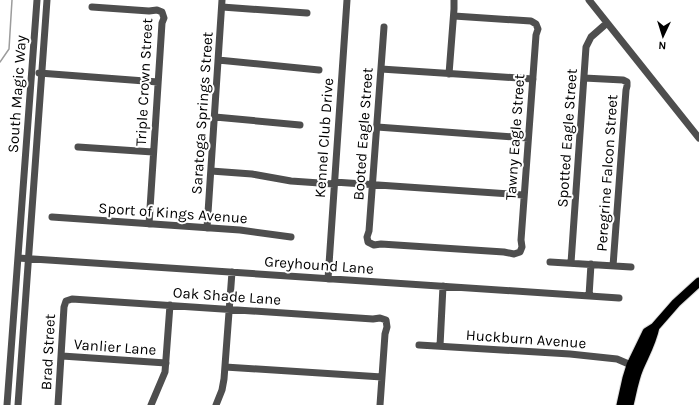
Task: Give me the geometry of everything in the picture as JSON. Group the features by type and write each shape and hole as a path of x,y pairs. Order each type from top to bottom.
{"main road":[{"path":"621,405 623,392 631,365 647,332 655,327 676,303 699,282"},
{"path":"629,405 636,376 653,339 655,327"}],"street":[{"name":"South Magic Way","path":"7,405 37,0"},
{"name":"South Magic Way","path":"18,405 47,0"},
{"name":"Kennel Club Drive","path":"328,279 347,0"},
{"path":"449,74 454,0"},
{"path":"589,0 699,138"},
{"path":"222,3 307,13"},
{"name":"Saratoga Springs Street","path":"207,228 222,3"},
{"name":"Triple Crown Street","path":"92,7 149,11 157,10 162,12 164,18 162,23 149,224"},
{"name":"Tawny Eagle Street","path":"454,16 531,21 536,24 538,29 536,35 532,80 521,240 522,247 520,252"},
{"name":"Spotted Eagle Street","path":"571,263 588,41 594,33 607,23"},
{"name":"Booted Eagle Street","path":"384,27 373,185 369,231 367,237 368,242 374,245 381,244 504,252 514,254 520,252"},
{"path":"218,60 320,70"},
{"path":"381,69 532,80"},
{"path":"32,73 158,82"},
{"name":"Peregrine Falcon Street","path":"584,78 622,80 627,82 628,86 626,90 613,266"},
{"path":"215,117 300,125"},
{"path":"377,127 528,138"},
{"path":"78,147 153,152"},
{"path":"211,171 252,174 291,181 524,195"},
{"name":"Sport of Kings Avenue","path":"52,217 240,230 291,237"},
{"name":"Greyhound Lane","path":"18,258 619,298"},
{"path":"550,262 631,267"},
{"path":"589,296 591,264"},
{"path":"216,405 222,390 225,367 232,272"},
{"path":"440,346 443,286"},
{"name":"Oak Shade Lane","path":"66,301 72,299 373,319 380,318 386,320 387,327 385,334 382,377"},
{"name":"Brad Street","path":"58,405 64,307 66,301"},
{"path":"151,405 163,379 166,363 170,305"},
{"name":"Huckburn Avenue","path":"419,345 570,354 617,359 631,365"},
{"name":"Vanlier Lane","path":"62,356 166,363"},
{"path":"225,367 382,377 380,405"}],"waterway":[{"path":"0,62 9,49 12,0"}]}
